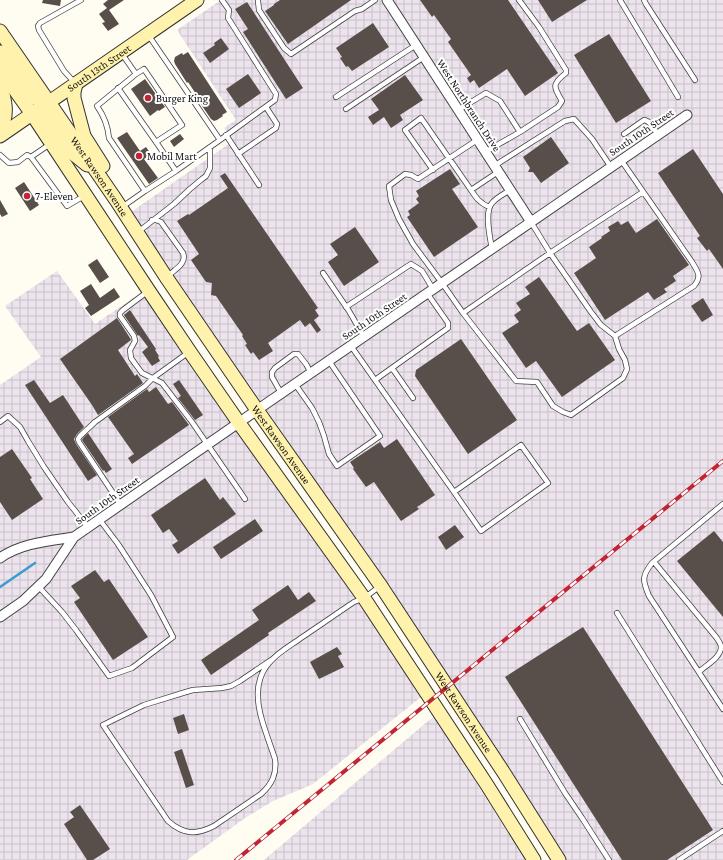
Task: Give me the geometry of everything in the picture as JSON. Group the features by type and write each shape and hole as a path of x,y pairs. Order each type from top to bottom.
{"main road":[{"name":"South 13th Street","path":"0,136 197,0"},
{"name":"West Rawson Avenue","path":"0,31 50,102 166,277 257,410 380,586 504,773 559,860"},
{"path":"0,52 32,96 37,100 50,102"},
{"name":"West Rawson Avenue","path":"0,69 32,114 190,352 364,598 487,785 534,860"},
{"path":"0,84 6,112 0,129"},
{"path":"76,84 74,98 84,136 105,168 118,204 102,221"},
{"path":"32,114 48,117 72,152 97,173"},
{"path":"148,290 166,277"}],"street":[{"name":"West Northbranch Drive","path":"387,0 531,222"},
{"name":"South 10th Street","path":"0,617 23,601 46,579 74,537 281,393 688,115"},
{"name":"South 10th Street","path":"0,558 22,547 74,537"}],"lane":[{"path":"76,84 64,71 38,30 38,26 40,23 82,0"},
{"path":"118,204 145,191 176,171 275,100 276,94 228,18 229,10 222,0"},
{"path":"258,0 259,10 284,48 291,54 355,11 362,9 375,0"},
{"path":"485,152 520,132 558,107 562,101 556,92 555,85 556,81 566,73 566,70 539,27 519,0"},
{"path":"620,0 678,97"},
{"path":"644,0 695,80"},
{"path":"148,34 220,140"},
{"path":"336,97 416,45"},
{"path":"121,53 136,74"},
{"path":"346,109 424,57"},
{"path":"145,191 109,138 106,120 97,106 144,69 182,125 156,142"},
{"path":"118,88 176,171"},
{"path":"458,110 486,93 500,102 520,132"},
{"path":"238,154 276,128 277,124 266,107"},
{"path":"433,170 405,130 421,118 477,200 489,207"},
{"path":"471,190 496,169 565,121 574,119 592,139 611,167"},
{"path":"624,134 644,120 647,120 650,122 658,135"},
{"path":"226,136 259,185"},
{"path":"477,140 418,179 411,175 405,174 389,186 391,200 399,219 413,244 463,313 516,381 537,382 553,406 562,412 571,415 623,378 627,369 625,360 619,349 616,336 601,324 591,312 550,253 531,222"},
{"path":"0,155 9,163 18,162 27,155 31,156 51,143"},
{"path":"137,232 174,204 206,176 210,168 210,147"},
{"path":"31,156 67,206 85,195"},
{"path":"616,336 694,286 699,275 692,262 621,160"},
{"path":"492,249 488,226 489,207 492,202 510,190"},
{"path":"463,313 550,253 643,192"},
{"path":"152,220 162,222 185,257 182,264 166,277"},
{"path":"346,307 411,264 422,271 430,291 448,323 448,328 375,380"},
{"path":"323,273 364,337"},
{"path":"148,290 120,313 120,316 134,336 135,340 130,350 131,358 142,373 162,383 192,422 245,499"},
{"path":"351,346 481,531 548,483 521,444 454,492"},
{"path":"121,505 78,439 95,422 190,352"},
{"path":"281,393 272,377 272,372 294,354 298,354 311,373"},
{"path":"296,384 312,408 319,422 329,454 337,466 380,436 329,361"},
{"path":"392,368 412,398"},
{"path":"0,422 8,416 20,427 48,473 88,527"},
{"path":"723,504 654,562 646,571 644,578 644,584 649,596 723,709"},
{"path":"38,586 62,612 109,676 132,668 173,637 151,595 118,544 99,519"},
{"path":"654,562 716,637 721,646 720,652 716,657 699,672"},
{"path":"274,658 231,686 186,692 144,705 103,725 162,814 168,821 180,830 193,833 210,828 267,789 275,774 276,766 260,712 257,695 260,678 268,664 282,651 380,586"},
{"path":"617,613 723,782"},
{"path":"520,719 565,793 609,860"},
{"path":"679,860 723,831"}],"shaded area":[{"path":"221,0 723,0 723,860 566,860 447,674 131,212 233,141 224,128 236,120 177,30"},
{"path":"57,271 95,324 142,292 195,373 372,622 421,697 313,784 273,801 245,818 187,860 0,860 0,385 41,357 5,306"},
{"path":"434,716 525,860 264,860"}],"building":[{"path":"43,0 61,0 60,6 42,3"},
{"path":"108,0 124,0 109,10 119,24 108,31 102,23 105,22 99,14 107,8 103,4"},
{"path":"280,0 351,0 288,44 265,11"},
{"path":"420,0 508,0 558,73 525,96 507,69 479,88 474,80 470,83 467,78 471,75 448,42 451,39 434,15 432,17"},
{"path":"538,0 587,0 552,22"},
{"path":"247,2 303,88 286,99 243,32 248,29 235,9"},
{"path":"373,23 389,47 352,71 348,66 346,67 336,48"},
{"path":"609,34 651,101 616,123 574,55"},
{"path":"221,38 229,49 210,63 203,53 215,45 214,43"},
{"path":"188,52 227,112 217,120 214,121 211,119 198,100 200,100 175,64 175,57 182,53 183,55"},
{"path":"248,74 261,93 239,108 226,89"},
{"path":"405,75 423,100 400,115 403,120 391,128 384,117 373,125 368,117 379,110 371,99"},
{"name":"Burger King","path":"145,79 165,107 150,116 131,89"},
{"name":"Mobil Mart","path":"127,132 140,151 146,147 151,154 144,159 158,178 149,184 117,138"},
{"path":"180,134 184,139 174,147 170,141"},
{"path":"551,137 569,163 541,183 533,172 528,172 530,168 523,157"},
{"path":"693,149 723,194 723,269 709,249 707,251 697,238 700,236 658,173"},
{"path":"450,169 460,184 452,189 478,227 434,257 407,217 410,215 408,211 419,203 416,199 419,196 416,191"},
{"path":"225,173 318,308 315,310 319,316 314,320 321,330 317,333 310,323 305,327 300,320 268,343 273,351 259,360 253,352 251,354 245,345 247,344 242,336 243,335 216,296 211,295 212,283 206,282 191,260 199,254 177,221 188,214 189,215 228,188 220,176"},
{"name":"7-Eleven","path":"24,182 39,205 30,211 15,188"},
{"path":"0,200 8,214 2,217 0,214"},
{"path":"657,219 689,265 673,276 676,281 664,289 667,292 654,300 648,292 605,320 574,273 596,258 589,247 610,231 608,227 618,221 621,225 628,221 636,233"},
{"path":"355,227 379,262 344,286 328,262 338,255 330,244"},
{"path":"97,259 109,277 100,283 88,265"},
{"path":"539,277 577,331 589,323 615,360 562,397 536,361 526,368 502,333 519,322 514,315 521,310 516,303 530,294 525,287"},
{"path":"91,284 100,298 114,288 120,297 91,316 85,308 89,305 80,291"},
{"path":"703,298 713,315 702,322 691,306"},
{"path":"130,310 159,356 160,361 152,366 142,352 148,347 139,335 138,336 124,315"},
{"path":"117,318 131,340 118,350 135,376 137,374 143,383 98,415 60,359"},
{"path":"461,339 517,420 468,454 415,376 416,370"},
{"path":"34,380 50,403 63,395 84,427 74,439 97,475 88,481 25,385"},
{"path":"179,380 203,415 195,420 178,398 181,396 173,384"},
{"path":"156,387 168,404 172,402 189,425 132,464 128,458 134,454 108,417 147,389 149,392"},
{"path":"88,433 112,469 106,473 104,470 103,471 82,440"},
{"path":"397,439 435,495 417,507 419,509 401,521 374,482 366,487 353,469 354,468 350,462 380,442 384,448"},
{"path":"12,449 32,478 30,479 43,499 12,520 0,502 0,457"},
{"path":"205,478 220,500 223,497 236,514 178,554 172,545 178,541 169,529 163,533 151,515"},
{"path":"255,519 263,531 221,559 213,547"},
{"path":"455,525 464,537 446,550 438,537"},
{"path":"714,531 723,542 723,617 677,561"},
{"path":"95,570 104,582 109,579 148,637 113,660 74,602 80,598 71,586"},
{"path":"288,585 298,600 309,592 316,601 268,633 269,635 211,675 201,660 259,620 252,610"},
{"path":"583,627 713,830 667,860 622,860 505,677"},
{"path":"337,647 342,654 338,656 344,667 319,679 310,662"},
{"path":"184,714 189,730 178,734 173,718"},
{"path":"182,749 194,785 186,788 174,752"},
{"path":"80,805 110,849 93,860 87,860 64,824 74,817 70,812"}],"waterway":[{"path":"0,587 35,563"}],"railway":[{"path":"236,860 723,461"}],"place":[{"name":"Burger King","path":"148,98"},
{"name":"Mobil Mart","path":"139,156"},
{"name":"7-Eleven","path":"27,196"}]}
